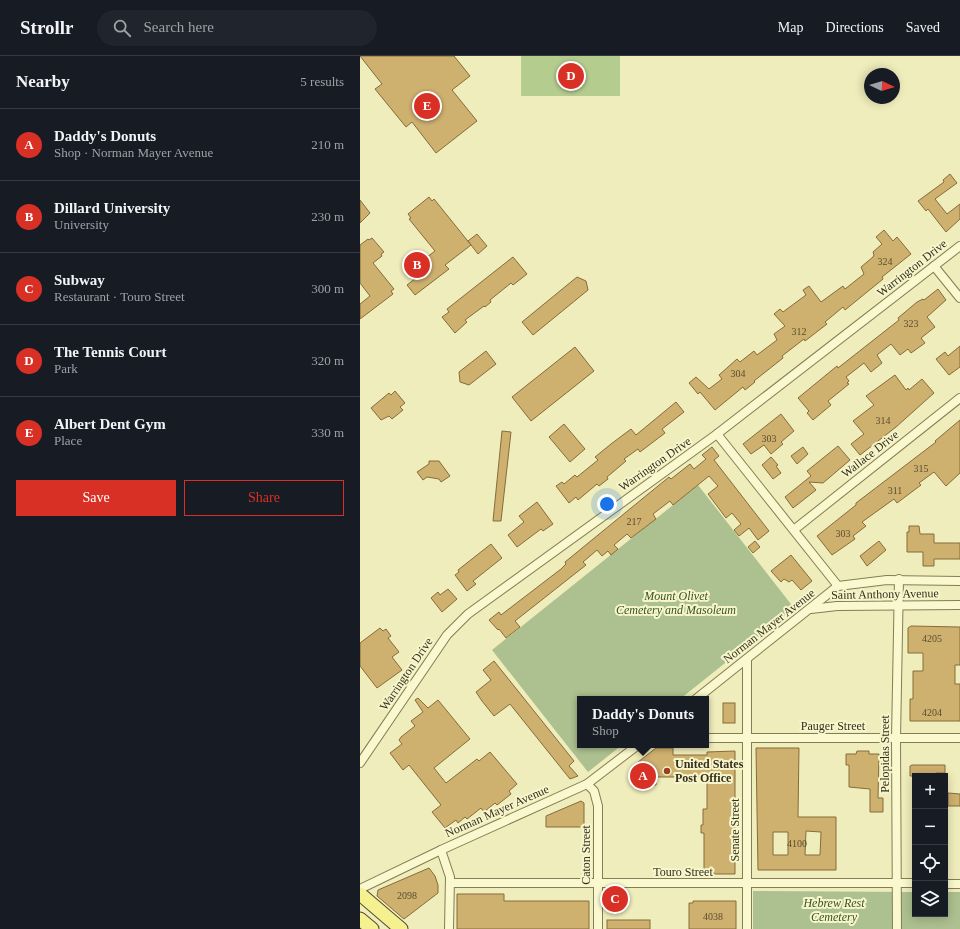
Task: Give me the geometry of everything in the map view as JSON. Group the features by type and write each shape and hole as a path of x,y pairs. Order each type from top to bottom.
{"main road":[{"path":"360,894 401,929"},
{"path":"360,919 372,929"}],"street":[{"name":"Warrington Drive","path":"360,763 446,635 460,620 524,572 717,434 960,246"},
{"path":"934,266 960,298"},
{"name":"Wallace Drive","path":"794,529 960,398"},
{"path":"717,434 838,586"},
{"name":"Saint Anthony Avenue","path":"838,586 870,581 899,579 960,581"},
{"name":"Pelopidas Street","path":"897,929 896,738 899,579"},
{"name":"Norman Mayer Avenue","path":"700,696 810,610 838,586"},
{"name":"Saint Anthony Avenue","path":"810,610 837,606 960,605"},
{"name":"Senate Street","path":"747,659 747,929"},
{"name":"Pauger Street","path":"709,738 960,738"},
{"name":"Norman Mayer Avenue","path":"360,889 441,850 587,784 634,748"},
{"name":"Caton Street","path":"587,784 594,791 597,797 598,929"},
{"path":"441,850 450,883 449,929"},
{"name":"Touro Street","path":"450,883 912,883"},
{"path":"948,884 960,884"}],"green space":[{"path":"521,56 620,56 620,96 521,96"},
{"name":"Mount Olivet Cemetery and Masoleum","path":"698,485 794,608 684,696 577,696 577,748 618,748 588,772 492,650"},
{"name":"Hebrew Rest Cemetery","path":"753,891 912,892 912,917 948,917 948,892 960,892 960,929 753,929"}],"building":[{"path":"360,56 454,56 470,76 452,90 477,121 436,153 412,122 406,127 375,89 382,84"},
{"path":"950,174 957,183 935,199 947,214 960,204 960,219 946,232 928,209 926,211 918,201 944,182 943,180"},
{"path":"429,197 432,201 434,199 471,245 445,265 449,269 415,295 407,285 420,275 414,267 435,251 409,219 411,218 408,214"},
{"path":"360,200 370,213 360,223"},
{"path":"884,230 893,241 897,237 911,254 882,277 883,279 845,310 843,307 825,322 827,324 782,356 783,358 745,390 743,387 715,410 700,392 698,394 689,383 696,377 709,389 722,379 719,375 737,359 740,362 754,351 757,355 777,340 774,334 785,326 774,314 780,309 783,312 806,295 803,290 809,286 821,302 843,286 845,289 864,274 861,267 873,257 873,252 882,244 876,237"},
{"path":"477,234 487,246 478,254 468,241"},
{"path":"372,238 384,252 381,254 382,256 373,263 394,289 391,291 393,294 360,319 360,304 370,296 360,283 360,245"},
{"path":"513,257 527,274 513,285 511,283 490,300 491,302 485,307 484,306 465,320 467,322 455,333 442,317 449,312 447,309"},
{"path":"577,277 586,281 588,290 533,335 522,322"},
{"path":"938,289 946,300 927,317 935,327 921,338 925,343 911,353 908,349 900,355 891,344 877,355 882,363 871,372 864,363 846,377 849,381 847,383 849,384 828,401 831,405 813,420 807,413 809,411 798,398 837,366 838,368 899,320 898,318 917,302 923,299 924,300"},
{"path":"960,346 960,367 949,375 936,359 945,352 948,356"},
{"path":"575,347 594,371 531,421 512,397"},
{"path":"486,351 496,364 469,385 460,382 459,372"},
{"path":"895,375 906,390 908,388 909,390 922,379 934,393 896,427 860,455 851,444 864,434 853,421 874,405 866,396"},
{"path":"395,391 405,403 400,407 403,410 392,419 389,416 381,420 371,408 389,393 391,395"},
{"path":"676,402 684,412 662,429 665,433 640,452 638,449 624,459 626,461 599,486 597,484 578,500 576,497 569,503 556,486 562,482 564,484 575,475 577,477 598,460 595,457 611,444 631,429 636,435"},
{"path":"781,414 794,431 781,442 783,444 771,454 764,445 751,454 743,444"},
{"path":"960,420 960,473 946,486 934,472 919,483 921,485 897,503 894,499 862,522 866,526 853,536 855,539 832,555 817,536 856,505 856,503 936,442 935,441"},
{"path":"564,424 585,449 570,462 549,437"},
{"path":"502,431 511,432 501,521 493,521"},
{"path":"838,446 850,460 823,483 809,482 816,490 793,508 785,497 811,476 807,471"},
{"path":"712,447 719,456 714,460 769,531 758,540 749,528 739,536 734,530 741,524 732,513 726,518 708,494 718,486 709,476 673,505 670,501 653,514 656,519 631,538 627,534 614,545 618,549 611,555 608,551 602,556 597,550 583,562 586,565 515,621 520,627 506,638 489,620 499,612 501,615 561,569 566,564 565,562 669,477 671,479 690,464 694,469 706,459 702,455"},
{"path":"803,447 808,454 797,464 791,456"},
{"path":"771,457 778,465 776,466 781,473 773,479 762,465"},
{"path":"429,461 439,461 450,476 441,482 439,479 427,477 423,480 417,472 429,464"},
{"path":"537,502 553,524 543,531 541,529 517,547 508,535 524,522 519,516"},
{"path":"909,526 919,526 920,534 934,534 934,543 960,543 960,559 934,559 934,566 923,566 923,552 907,552 907,532 909,532"},
{"path":"755,541 760,547 753,553 748,547"},
{"path":"879,541 886,550 867,566 860,556"},
{"path":"491,544 502,558 473,581 476,584 467,591 455,575 459,572 458,570"},
{"path":"791,555 812,581 801,590 792,580 789,582 784,579 781,582 771,571"},
{"path":"448,589 457,599 442,612 431,598 438,592 440,595"},
{"path":"911,626 960,627 960,665 955,665 955,684 960,684 960,721 910,721 910,699 913,699 913,671 923,671 923,653 908,653 908,628"},
{"path":"380,628 383,631 386,629 391,636 388,638 399,652 392,657 402,670 377,688 360,666 360,643"},
{"path":"494,661 574,761 569,766 578,776 570,779 510,704 494,716 482,701 476,692 491,680 483,670"},
{"path":"418,698 428,708 438,700 470,739 434,768 446,783 477,759 479,761 490,752 517,784 509,791 511,794 497,805 495,803 484,812 481,808 467,819 465,817 458,823 456,820 445,828 432,812 441,805 409,765 403,770 390,753 402,744 399,740 401,737 415,726 411,721 423,712 415,700"},
{"path":"723,703 735,703 735,723 723,723"},
{"path":"656,748 673,748 673,755 707,755 707,752 735,751 735,874 704,874 704,833 701,833 701,825 703,825 703,809 707,809 707,777 656,777 656,785 636,786 636,772 633,766"},
{"path":"756,748 799,748 798,817 836,817 836,870 758,870","holes":["806,831 821,832 820,855 805,855","773,832 788,832 788,855 773,855"]},
{"path":"857,751 869,751 869,754 879,754 878,798 883,798 883,812 870,812 870,789 849,787 849,765 846,765 846,754 856,754"},
{"path":"945,765 945,773 912,773 912,776 910,776 910,766"},
{"path":"948,793 960,794 960,806 948,806"},
{"path":"581,801 584,803 584,827 546,827 546,816"},
{"path":"429,868 435,876 438,885 438,893 404,919 377,896 378,890"},
{"path":"457,894 504,894 504,901 589,901 589,929 457,929"},
{"path":"607,894 622,894 622,903 607,903"},
{"path":"693,901 736,901 736,929 689,929 689,903 693,903"},
{"path":"607,920 650,920 650,929 607,929"}],"place":[{"name":"The Tennis Court","path":"571,76"},
{"name":"Albert Dent Gym","path":"427,106"},
{"name":"Dillard University","path":"417,265"},
{"name":"United States Post Office","path":"667,771"},
{"name":"Daddy's Donuts","path":"643,776"},
{"name":"Subway","path":"615,899"}]}
